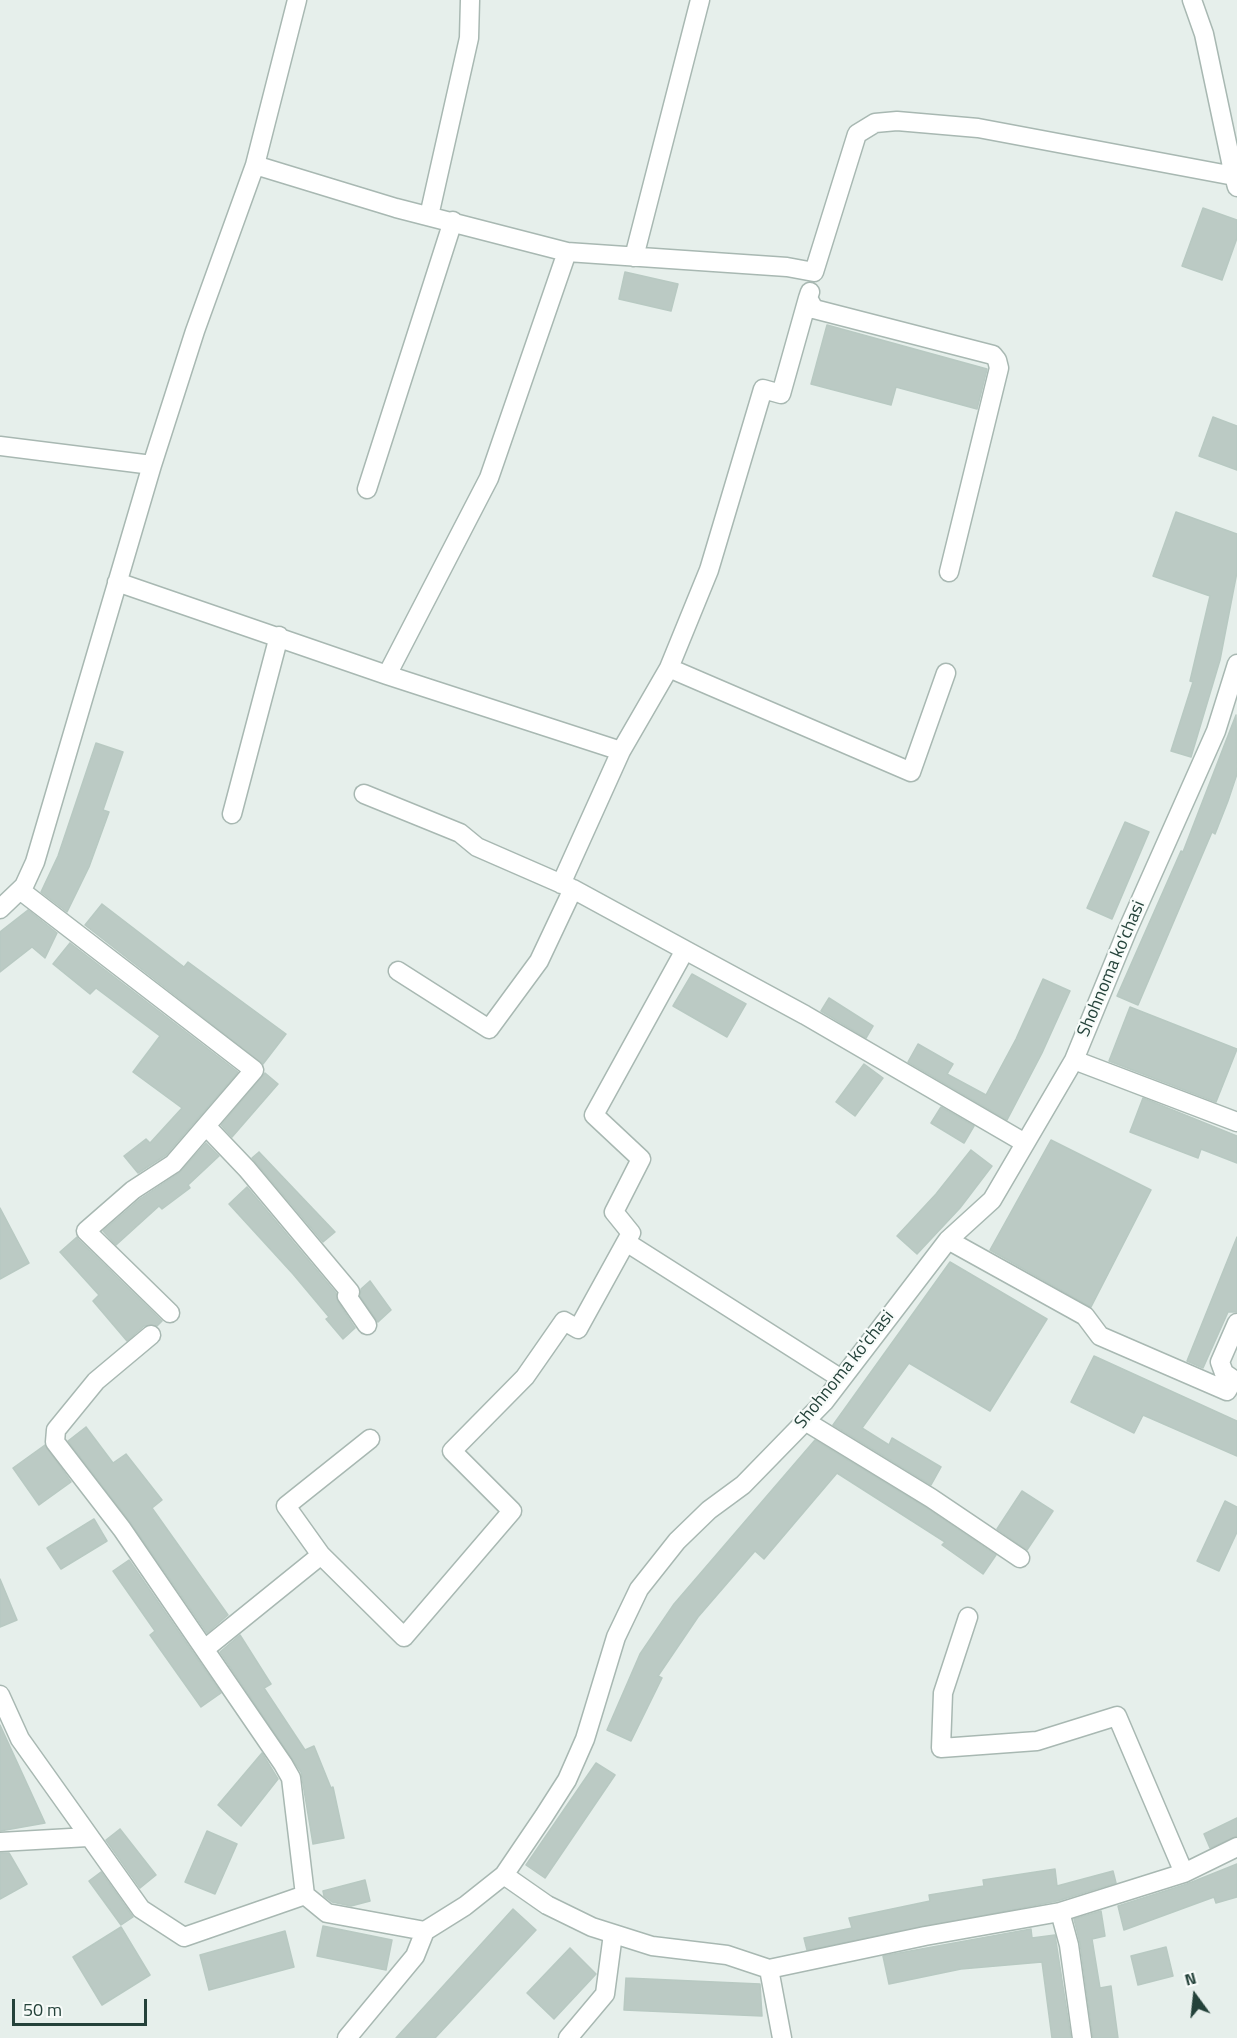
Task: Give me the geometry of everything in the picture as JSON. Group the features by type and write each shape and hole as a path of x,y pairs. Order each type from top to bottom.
{"street":[{"path":"0,909 20,890 35,862 152,465 195,331 255,165 297,0"},
{"path":"429,216 468,38 470,0"},
{"path":"634,257 700,0"},
{"path":"398,971 489,1029 539,962 621,751 669,668 709,570 763,389 781,394 814,272 856,134 875,123 897,121 978,128 1235,182 1204,34 1192,0"},
{"path":"255,165 396,208 567,252 787,267 814,272"},
{"path":"367,489 453,221"},
{"path":"387,675 489,478 567,252"},
{"path":"808,298 814,309 993,355 997,360 999,368 949,572"},
{"path":"0,446 152,465"},
{"path":"117,582 387,675 621,751"},
{"path":"232,814 279,636"},
{"name":"Shohnoma ko'chasi","path":"425,1931 465,1906 504,1875 567,1780 585,1739 616,1637 639,1589 677,1541 709,1510 743,1485 824,1402 840,1378 948,1240 992,1200 1074,1060 1127,931 1216,731 1237,664"},
{"path":"669,668 911,772 946,673"},
{"path":"364,794 460,833 477,847 567,886 805,1015 1025,1143"},
{"path":"20,890 254,1070 173,1164 133,1190 86,1231 170,1313"},
{"path":"370,1439 286,1506 321,1555 404,1637 512,1511 452,1451 525,1377 564,1321 578,1329 632,1233 614,1212 642,1159 594,1115 685,950"},
{"path":"1074,1060 1237,1122"},
{"path":"207,1127 247,1169 350,1292 347,1296 368,1325"},
{"path":"948,1240 1085,1316 1100,1336 1227,1391 1235,1382 1224,1373 1220,1362 1237,1323"},
{"path":"626,1242 840,1378"},
{"path":"151,1335 96,1381 56,1430 55,1442 122,1529 206,1648 291,1778 305,1895 327,1913 425,1931 415,1956 347,2038"},
{"path":"805,1421 931,1498 1020,1558"},
{"path":"206,1648 321,1555"},
{"path":"968,1617 943,1693 941,1748 1037,1741 1117,1716 1184,1873"},
{"path":"0,1695 20,1739 141,1909 184,1937 305,1895"},
{"path":"0,1842 88,1837"},
{"path":"504,1875 547,1905 613,1934 652,1946 727,1955 769,1969 925,1936 1060,1912 1184,1873 1237,1847"},
{"path":"1060,1912 1069,1945 1082,2038"},
{"path":"568,2038 605,1994 613,1934"},
{"path":"769,1969 782,2038"}],"building":[{"path":"1203,208 1237,220 1237,238 1222,280 1182,266"},
{"path":"625,272 678,284 671,311 619,299"},
{"path":"827,325 987,369 977,409 896,387 891,405 811,384"},
{"path":"1213,417 1237,426 1237,470 1199,456"},
{"path":"1176,512 1237,534 1237,572 1220,660 1191,757 1171,751 1193,682 1190,681 1210,596 1153,576"},
{"path":"1236,715 1237,774 1228,801 1215,834 1212,832 1138,1005 1117,996 1181,851 1183,852"},
{"path":"96,743 123,752 103,810 109,812 89,867 67,912 41,892 58,856"},
{"path":"1125,822 1149,832 1112,919 1087,908"},
{"path":"102,904 184,967 188,962 286,1034 263,1064 85,925"},
{"path":"28,910 57,933 45,958 32,947 0,972 0,932"},
{"path":"70,943 238,1072 166,1155 138,1173 124,1156 146,1139 150,1143 182,1108 133,1072 160,1036 96,988 90,994 53,964"},
{"path":"692,974 746,1004 727,1037 673,1006"},
{"path":"1043,979 1070,991 1042,1053 1007,1120 908,1062 918,1044 953,1064 947,1074 986,1095 1016,1039"},
{"path":"829,998 873,1026 866,1038 821,1011"},
{"path":"1130,1007 1237,1049 1216,1102 1109,1061"},
{"path":"864,1064 883,1078 855,1116 836,1102"},
{"path":"265,1073 278,1084 232,1137 221,1125"},
{"path":"1143,1098 1237,1136 1237,1163 1201,1149 1198,1158 1130,1132"},
{"path":"941,1107 974,1126 964,1143 931,1123"},
{"path":"1051,1140 1151,1190 1091,1307 990,1250"},
{"path":"206,1143 219,1156 188,1185 190,1188 162,1209 159,1206 116,1245 103,1231 140,1199 179,1173"},
{"path":"971,1150 992,1166 960,1208 917,1254 897,1236 936,1194"},
{"path":"259,1152 335,1232 323,1242 252,1158"},
{"path":"247,1187 336,1293 338,1302 355,1328 343,1339 326,1319 329,1317 293,1274 229,1204"},
{"path":"0,1208 29,1263 0,1279"},
{"path":"77,1237 162,1321 157,1326 144,1326 127,1341 93,1301 99,1295 60,1252"},
{"path":"1237,1237 1237,1312 1228,1312 1203,1368 1187,1361"},
{"path":"950,1262 1047,1319 990,1411 909,1363 862,1428 889,1445 892,1438 941,1467 931,1485 833,1425"},
{"path":"370,1281 391,1310 378,1322 360,1296 361,1289"},
{"path":"1094,1356 1237,1421 1237,1456 1143,1415 1134,1433 1071,1402"},
{"path":"86,1427 113,1463 126,1454 162,1500 152,1508 228,1615 207,1633 131,1523 68,1441"},
{"path":"815,1440 925,1507 996,1555 983,1574 942,1545 945,1542 837,1473 764,1559 755,1551 698,1617 658,1676 662,1678 631,1741 607,1730 640,1654 674,1604"},
{"path":"45,1445 71,1482 39,1505 13,1468"},
{"path":"1022,1491 1053,1511 1027,1550 997,1529"},
{"path":"1225,1501 1237,1507 1237,1532 1219,1571 1197,1561"},
{"path":"94,1519 107,1541 61,1569 47,1548"},
{"path":"129,1560 221,1693 201,1707 150,1635 155,1631 113,1571"},
{"path":"0,1579 17,1620 0,1627"},
{"path":"240,1635 271,1684 264,1688 305,1750 314,1746 331,1788 333,1787 344,1838 313,1844 301,1772 220,1652"},
{"path":"0,1725 45,1823 0,1831"},
{"path":"262,1753 278,1779 241,1826 218,1805"},
{"path":"596,1763 615,1775 545,1878 526,1865"},
{"path":"1237,1818 1237,1836 1210,1848 1204,1834"},
{"path":"120,1829 156,1875 140,1888 106,1840"},
{"path":"207,1831 237,1844 215,1894 185,1882"},
{"path":"0,1853 9,1853 27,1884 0,1899"},
{"path":"1237,1864 1237,1897 1216,1903 1214,1897 1124,1930 1118,1906 1187,1884"},
{"path":"1055,1869 1057,1886 1113,1871 1116,1883 1057,1901 807,1950 804,1938 852,1928 849,1918 930,1901 929,1895 984,1886 983,1880"},
{"path":"101,1872 133,1917 121,1925 89,1881"},
{"path":"365,1880 370,1901 351,1906 332,1902 324,1896 323,1891"},
{"path":"513,1909 536,1930 435,2038 396,2038"},
{"path":"1101,1911 1105,1936 1092,1939 1100,1988 1111,1986 1118,2038 1093,2038 1080,1943 1074,1919"},
{"path":"323,1926 392,1940 386,1970 317,1956"},
{"path":"121,1927 150,1975 102,2005 73,1957"},
{"path":"1031,1929 1032,1938 1055,1935 1071,2038 1052,2038 1042,1962 961,1969 889,1984 883,1956"},
{"path":"285,1931 294,1967 209,1990 200,1955"},
{"path":"1166,1947 1173,1976 1138,1985 1131,1956"},
{"path":"570,1948 596,1974 554,2019 527,1993"},
{"path":"626,1978 760,1984 762,2016 624,2010"}]}
